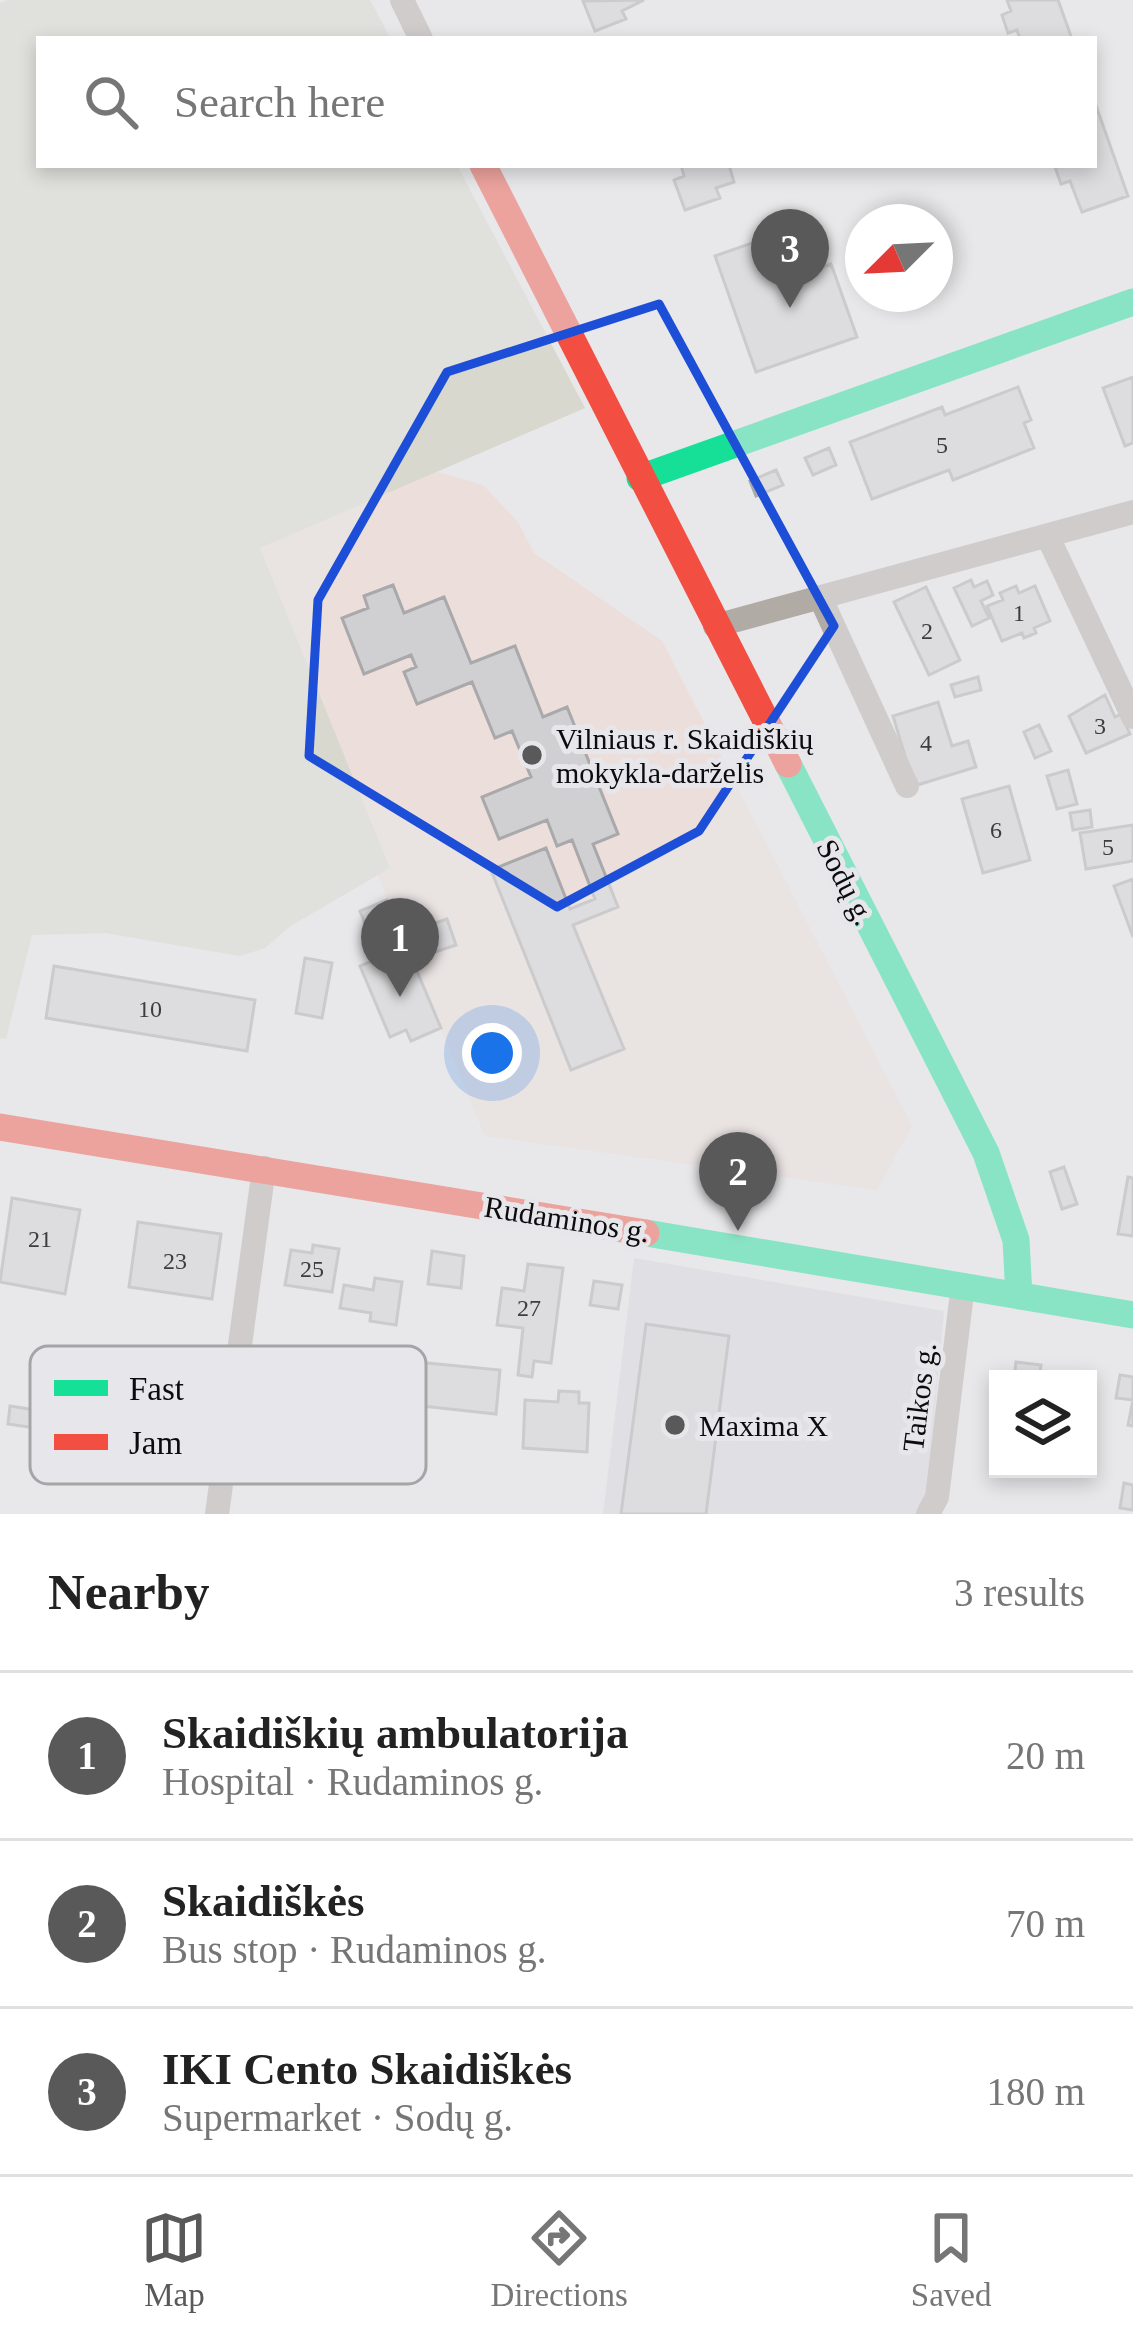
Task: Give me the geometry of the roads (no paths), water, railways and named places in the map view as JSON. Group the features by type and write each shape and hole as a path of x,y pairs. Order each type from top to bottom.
{"street":[{"path":"401,0 419,36"},
{"name":"Sodų g.","path":"484,168 986,1153 1009,1209 1019,1255 1019,1296"},
{"path":"640,478 1133,302"},
{"path":"716,626 1133,512"},
{"path":"1048,537 1133,717"},
{"path":"820,597 907,786"},
{"name":"Rudaminos g.","path":"0,1127 1133,1315"},
{"path":"240,1346 264,1168"},
{"name":"Taikos g.","path":"928,1514 938,1497 963,1285"},
{"path":"217,1514 221,1484"}],"place":[{"name":"IKI Cento Skaidiškės","path":"790,308"},
{"name":"Vilniaus r. Skaidiškių mokykla-darželis","path":"532,755"},
{"name":"Skaidiškių ambulatorija","path":"400,997"},
{"name":"Skaidiškės","path":"738,1231"},
{"name":"Maxima X","path":"675,1425"}]}
